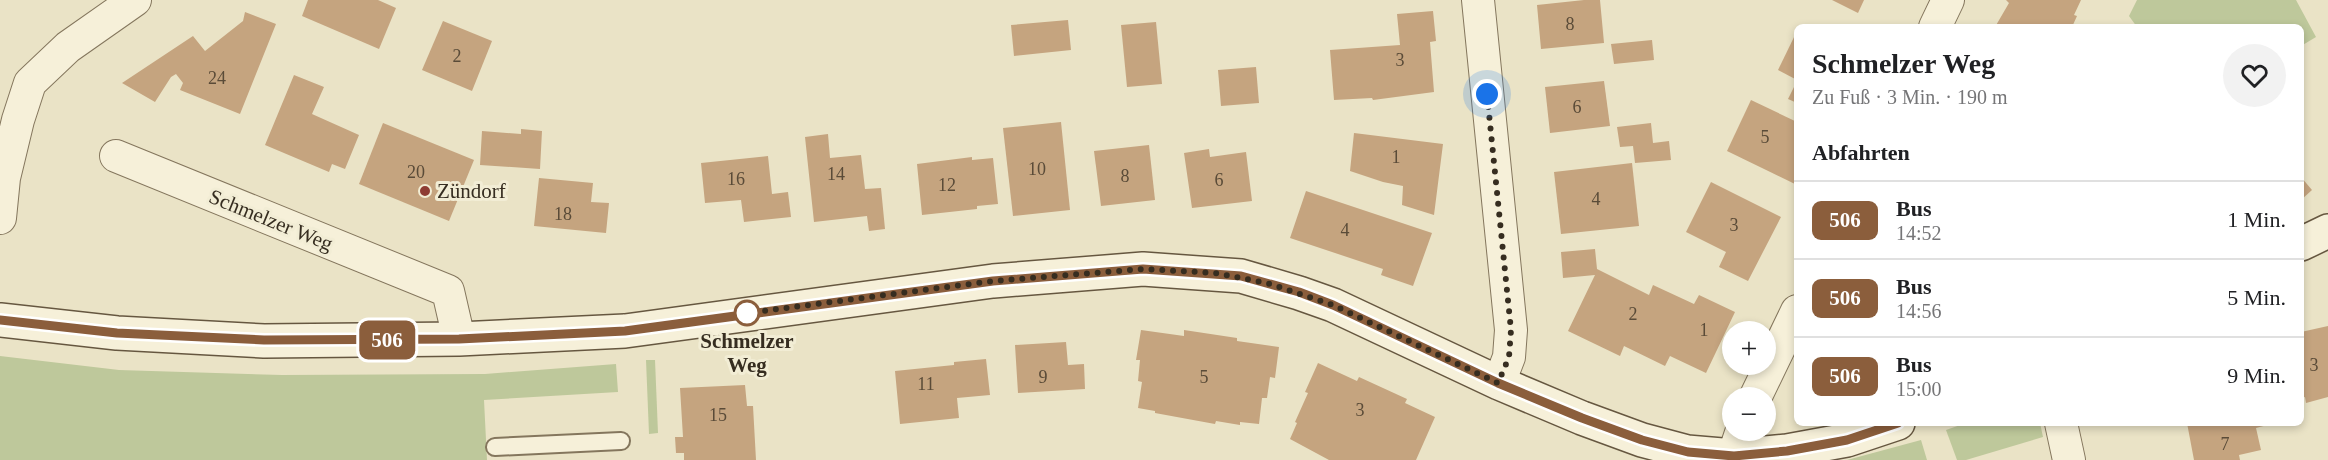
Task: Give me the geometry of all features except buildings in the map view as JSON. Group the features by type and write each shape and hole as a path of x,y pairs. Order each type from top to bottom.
{"street":[{"path":"0,218 4,178 18,120 30,83 68,47 135,0"},
{"path":"1478,0 1511,330 1509,357 1498,383"},
{"path":"1936,24 1948,0"},
{"name":"Schmelzer Weg","path":"116,156 448,291 459,339"},
{"path":"2304,243 2328,231"},
{"path":"0,320 117,333 253,340 459,339 625,331 993,281 1143,269 1241,276 1299,292 1333,305 1498,383 1582,418 1642,440 1688,452 1736,449 1787,451 1847,440 1889,426"},
{"path":"1760,387 1794,317"},
{"path":"2062,426 2069,460"}],"lane":[{"path":"495,447 621,441"}],"green space":[{"path":"2137,0 2296,0 2316,37 2304,44 2304,24 2135,24 2129,16"},
{"path":"0,356 119,370 282,375 485,374 616,364 618,392 484,400 487,460 0,460"},
{"path":"646,360 655,360 658,433 649,434"},
{"path":"1957,426 2041,426 2043,437 1966,460 1957,460 1946,430"},
{"path":"1921,440 1927,460 1847,460"}],"bus line":[{"name":"506","path":"0,320 117,333 264,340 459,339 625,331 993,281 1143,269 1215,273 1241,276 1299,292 1333,305 1498,383 1582,418 1642,440 1688,452 1734,456 1787,451 1847,440 1889,426"}],"place":[{"name":"Zündorf","path":"425,191"},
{"name":"Schmelzer Weg","path":"747,313"}],"route":[{"path":"747,313 740,314 993,281 1097,272 1143,269 1215,273 1241,276 1267,283 1333,305 1498,383 1509,357 1511,330 1487,94"}]}
